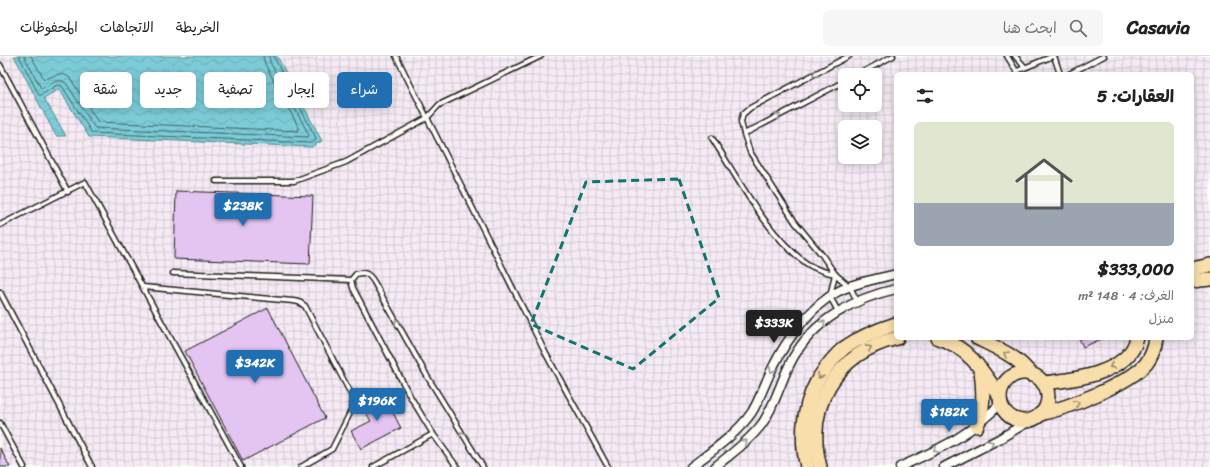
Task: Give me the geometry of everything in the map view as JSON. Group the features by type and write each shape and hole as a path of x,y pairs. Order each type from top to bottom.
{"main road":[{"path":"1194,269 1210,266"},
{"path":"1194,281 1210,279"},
{"path":"820,467 810,452 803,435 804,416 809,397 819,377 829,363 842,350 875,331 894,325"},
{"path":"807,467 819,410 825,393 835,378 849,362 864,350 894,339"},
{"path":"948,340 958,346 980,369 1001,400 1006,412 1022,421 1070,406 1116,384 1140,370 1147,363 1153,353 1156,340"},
{"path":"981,340 1014,358 1043,383 1047,390 1048,399 1045,408 1037,417"},
{"path":"1043,383 1076,378 1106,370 1119,363 1128,355 1134,347 1136,340"},
{"path":"977,426 984,405 980,369"},
{"path":"1001,400 1002,388 1008,380 1021,374 1031,374"}],"street":[{"path":"690,467 717,447 745,420 757,404 784,346 803,322 837,292 894,275"},
{"path":"715,467 752,436 770,410 794,357 814,331 838,312 857,301 894,290"},
{"path":"900,467 951,443 977,426 1001,400"},
{"path":"944,467 999,439 1037,417"}],"lane":[{"path":"396,56 546,354 608,467"},
{"path":"216,181 294,181 302,179 346,162 427,118 439,105 541,56"},
{"path":"849,56 745,111 741,122 750,152 787,210 835,274 850,287 857,301"},
{"path":"870,68 893,56"},
{"path":"1007,56 1018,72 1024,67 1053,56 1059,72"},
{"path":"1015,56 1024,67"},
{"path":"1073,72 1104,56"},
{"path":"0,64 68,192"},
{"path":"744,134 838,85"},
{"path":"712,138 761,214 781,241 807,264 835,274"},
{"path":"0,225 86,182 241,467"},
{"path":"173,273 352,280"},
{"path":"457,467 433,434 353,288 353,277 360,273 366,273 371,276 427,376 483,467"},
{"path":"835,274 830,297 838,312"},
{"path":"143,287 293,301 299,302 305,306 352,396 353,407 332,449 301,467"},
{"path":"0,292 92,467"},
{"path":"0,423 24,467"},
{"path":"373,467 433,434"}],"highlighted area":[{"path":"679,179 719,298 633,369 531,324 586,182"}],"shaded area":[{"path":"0,56 14,56 56,136 66,136 44,98 60,88 80,93 80,108 132,108 132,105 311,147 322,141 305,108 329,108 329,72 285,72 277,56 1210,56 1210,467 0,467"}],"water":[{"path":"14,56 277,56 285,72 274,72 274,108 305,108 322,141 311,147 89,137 59,89 44,98 66,136 56,136"}],"building":[{"path":"176,191 313,196 310,264 174,259"},
{"path":"268,308 325,418 243,461 185,351"},
{"path":"1080,340 1099,340 1083,347"},
{"path":"388,393 396,406 391,409 401,428 361,449 351,431 371,421 363,408"},
{"path":"0,448 10,467 0,467"}]}
